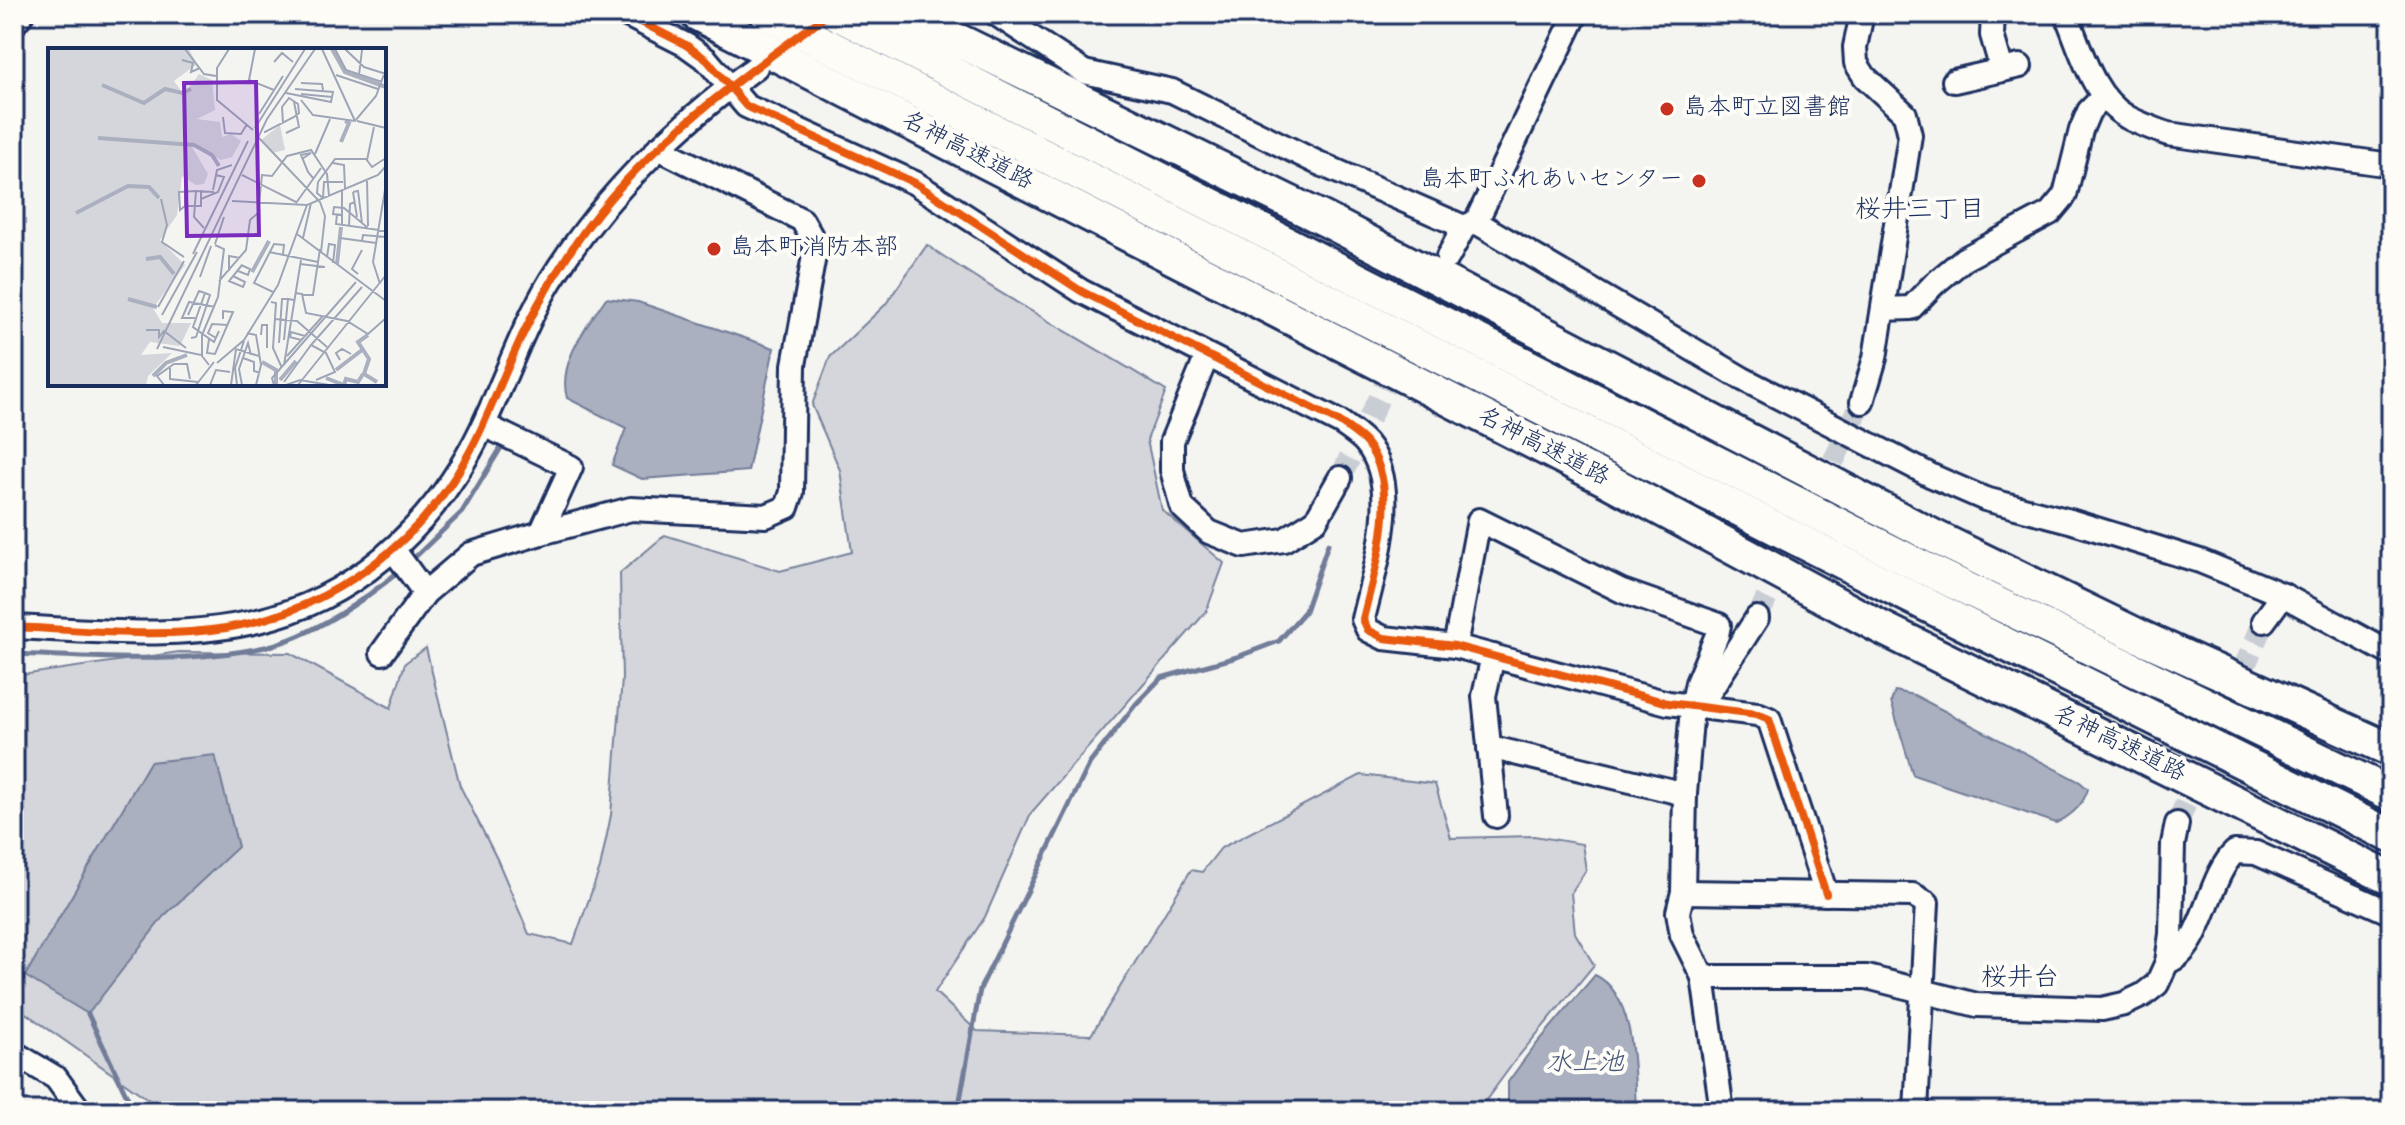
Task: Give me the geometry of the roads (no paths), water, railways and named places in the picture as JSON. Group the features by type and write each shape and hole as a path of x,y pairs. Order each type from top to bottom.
{"highway":[{"name":"名神高速道路","path":"697,14 1605,479 1880,627 2391,879"},
{"name":"名神高速道路","path":"766,14 1923,604 2391,836"},
{"path":"837,14 1922,567 2391,794"},
{"path":"904,14 1340,227 1935,537 2141,637 2391,750"}],"street":[{"path":"14,24 22,14"},
{"path":"625,14 686,45 707,60 746,106 915,183 1081,291 1341,423 1365,442 1380,466 1385,486 1384,512 1363,619 1368,630 1384,638 1455,646 1668,703 1757,714 1769,719 1826,894"},
{"path":"996,14 1084,72 1172,91 1316,162 1470,224 1743,379 1932,476 1985,499 2070,521 2200,561 2283,595 2391,654"},
{"path":"1448,257 1470,224 1576,14"},
{"path":"1862,14 1855,47 1856,63 1865,77 1905,114 1910,135 1884,309 1875,358 1862,402"},
{"path":"1954,81 2011,68 1992,35 1993,14"},
{"path":"2066,14 2103,97 2125,116 2168,134 2391,165"},
{"path":"14,627 156,632 224,628 275,617 401,561 432,509 449,488 484,425 530,319 550,282 602,207 658,148 756,67"},
{"path":"1884,309 1911,308 1964,259 2050,213 2065,195 2081,130 2089,111 2103,97"},
{"path":"382,653 425,593 471,554 631,509 766,516 787,507 792,492 794,365 816,245 802,220 658,148"},
{"path":"1207,356 1172,441 1172,470 1182,507 1200,524 1209,532 1244,546 1284,540 1316,520 1340,478"},
{"path":"484,425 571,467 541,533"},
{"path":"1455,646 1479,520 1622,591 1719,625 1697,683 1692,707 1685,794 1683,892 1678,912 1682,935 1703,977 1722,1111"},
{"path":"401,561 425,593"},
{"path":"2264,621 2283,595"},
{"path":"1692,707 1710,691 1757,618"},
{"path":"1493,656 1484,696 1496,816"},
{"path":"1489,747 1685,794"},
{"path":"1703,977 1867,977 1977,1005 2102,1009 2124,1004 2157,984 2167,962 2171,934 2173,844 2177,824"},
{"path":"2167,962 2176,959 2193,936 2223,862 2235,852 2256,853 2391,913"},
{"path":"1683,892 1913,895 1927,903 1916,1111"},
{"path":"14,1053 56,1078 80,1111"}],"water":[{"path":"606,298 638,302 774,348 748,471 642,479 612,465 626,428 567,398 565,385 566,372 576,345"},
{"path":"1895,691 1914,695 2080,782 2088,789 2083,800 2071,814 2056,823 1913,775 1891,702"},
{"path":"215,755 238,847 164,916 88,1014 25,976 150,762"},
{"name":"水上池","path":"1595,975 1608,985 1625,1016 1633,1055 1636,1111 1508,1111 1508,1082"}],"waterway":[{"path":"410,562 462,512 502,446"},
{"path":"958,1111 980,989 1090,763 1136,704 1161,678 1237,657 1279,641 1305,611 1328,544"},
{"path":"14,654 171,658 265,647 301,635 337,616 402,569"},
{"path":"88,1014 134,1111"}],"tunnel":[{"path":"1340,478 1443,267"},
{"path":"1819,491 1862,402"},
{"path":"1757,618 1802,525"},
{"path":"2177,824 2264,621"}],"place":[{"name":"島本町立図書館","path":"1667,109"},
{"name":"島本町ふれあいセンター","path":"1699,181"},
{"name":"島本町消防本部","path":"714,249"}],"district":[{"name":"桜井三丁目","path":"1920,211"},
{"name":"桜井台","path":"2020,979"}]}
